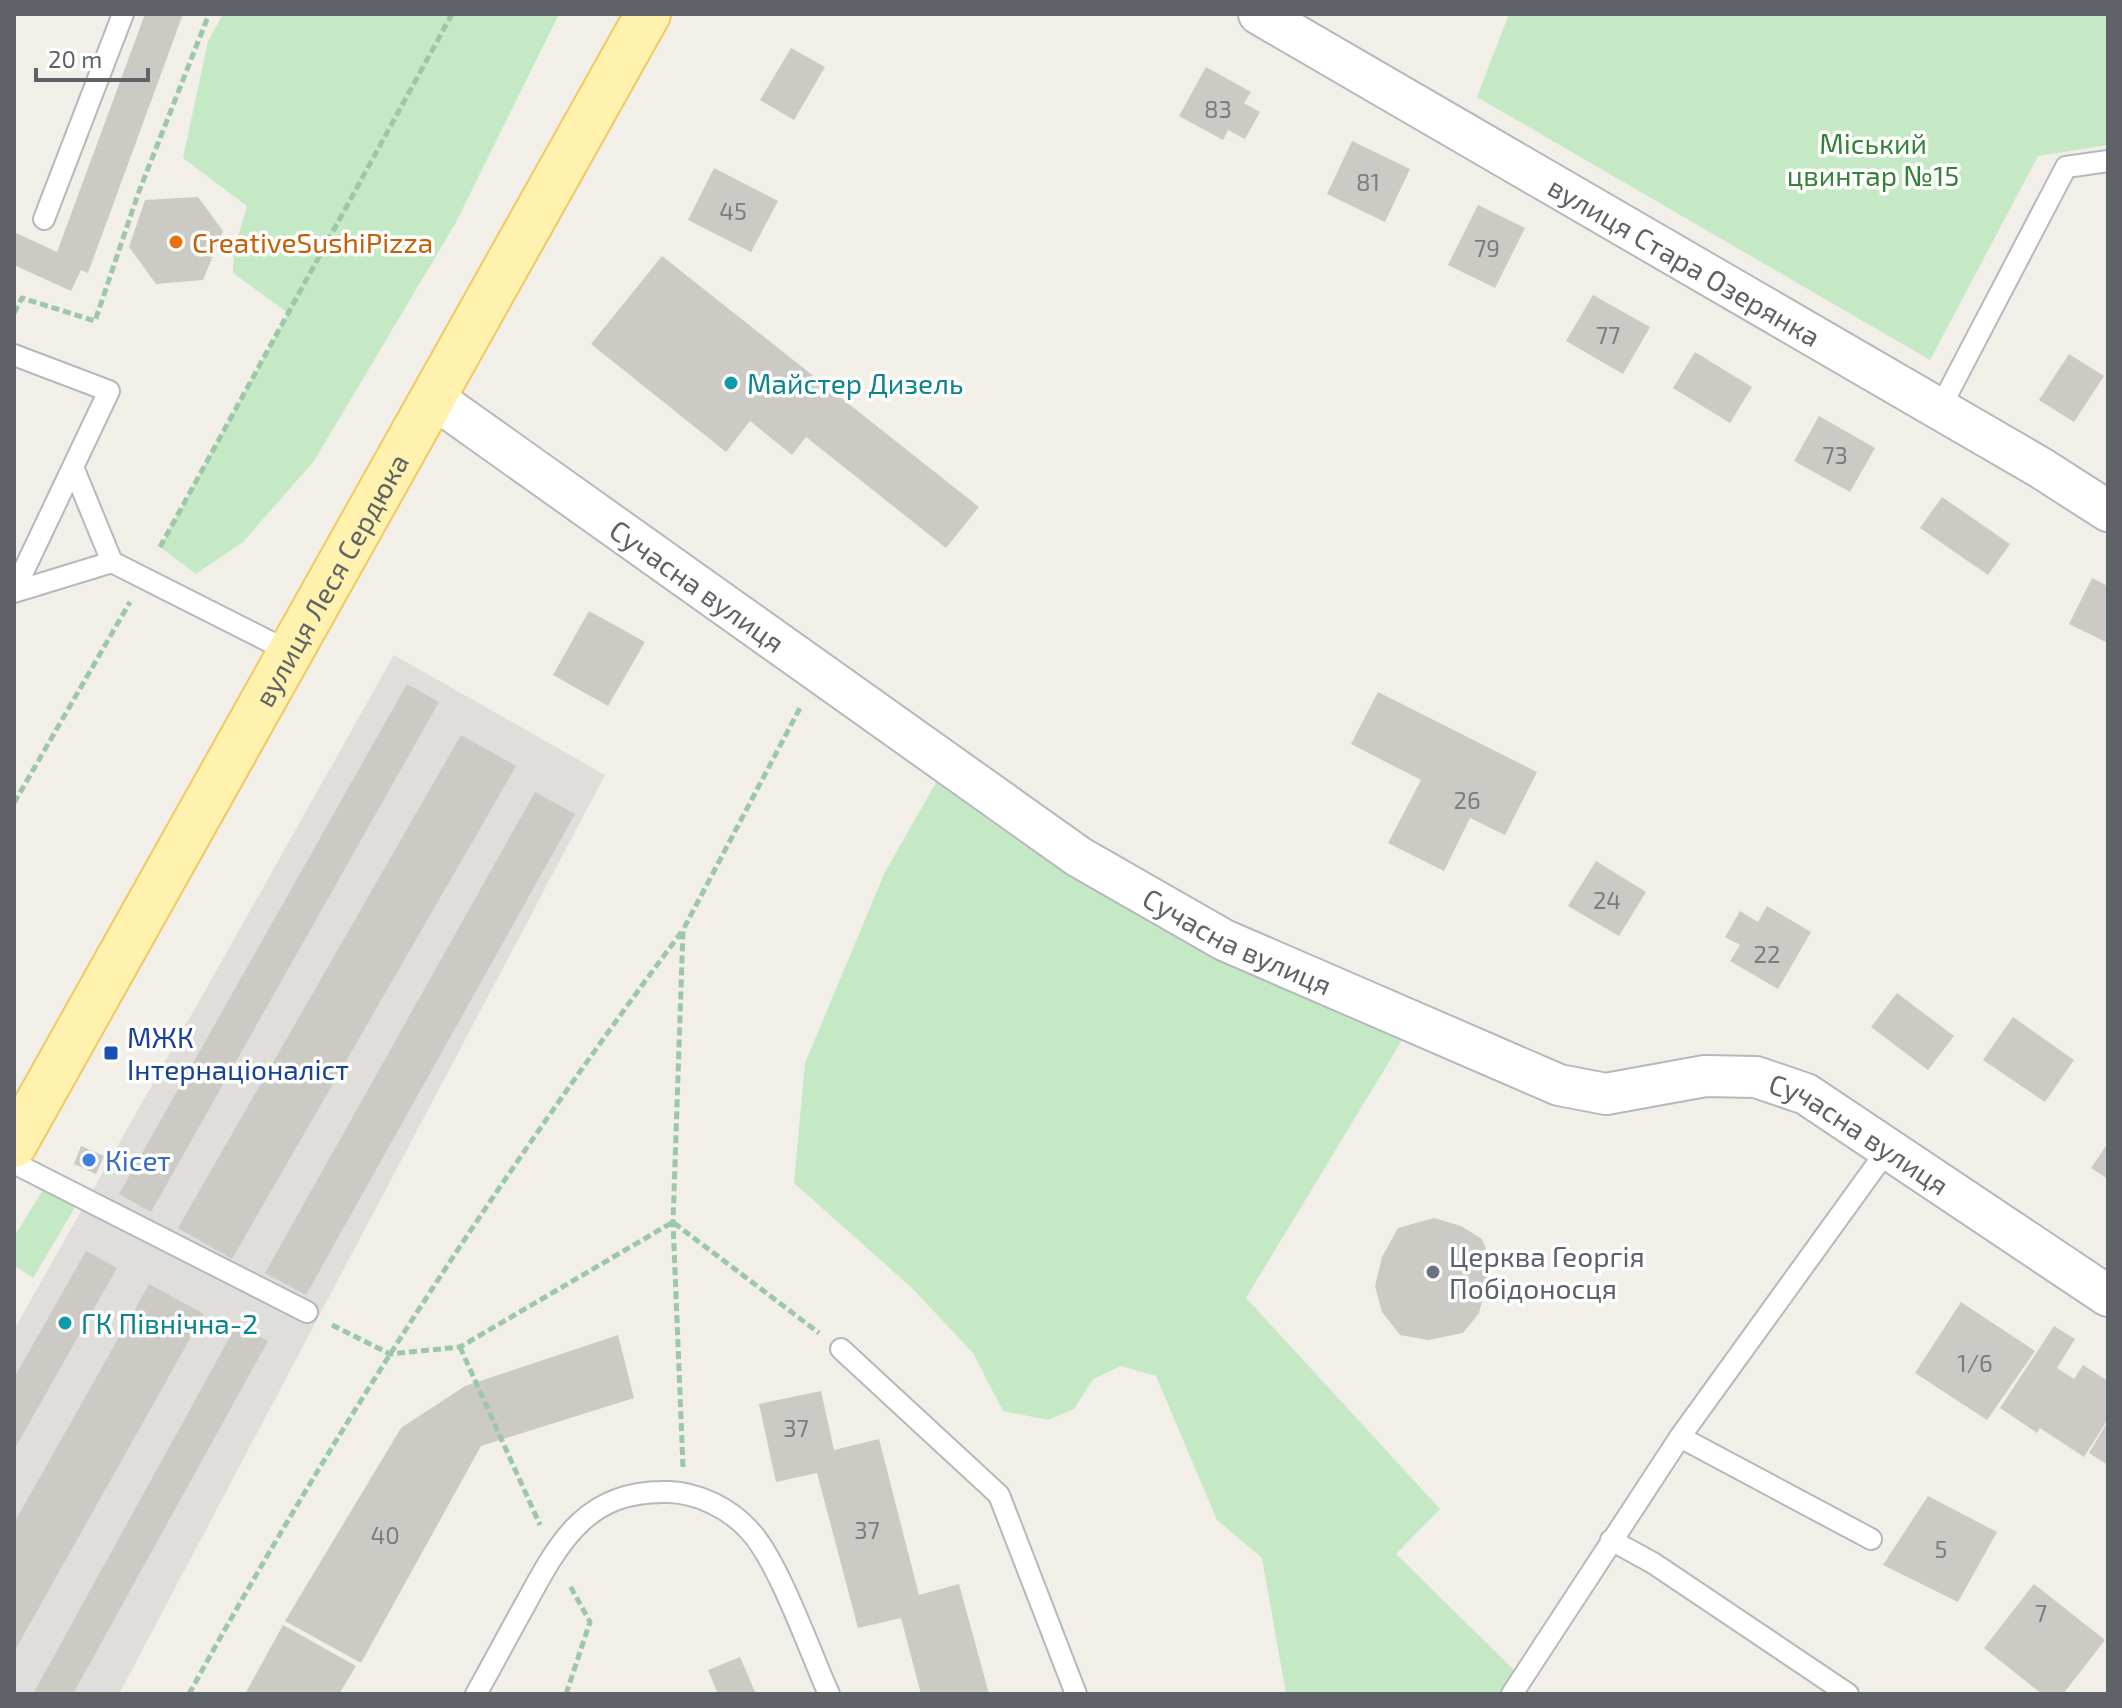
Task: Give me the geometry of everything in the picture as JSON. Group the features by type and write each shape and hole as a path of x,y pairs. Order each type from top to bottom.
{"main road":[{"name":"вулиця Леся Сердюка","path":"14,1145 435,399 648,14"}],"street":[{"name":"вулиця Стара Озерянка","path":"1259,14 2041,468 2108,511"},
{"name":"Сучасна вулиця","path":"435,399 1079,857 1224,940 1559,1085 1606,1094 1705,1076 1756,1077 1806,1094 2108,1296"}],"lane":[{"path":"44,219 123,14"},
{"path":"1939,410 2066,167 2108,161"},
{"path":"14,355 109,391 14,591"},
{"path":"73,467 112,562 292,653"},
{"path":"14,591 112,562"},
{"path":"1512,1694 1680,1437 1888,1149"},
{"path":"14,1163 307,1312"},
{"path":"841,1349 999,1495 1076,1694"},
{"path":"1680,1437 1871,1539"},
{"path":"476,1694 553,1554 576,1524 608,1502 645,1491 684,1492 720,1506 750,1530 771,1563 829,1694"},
{"path":"1611,1540 1653,1563 1848,1694"}],"path":[{"path":"14,313 22,298 95,321 138,194 209,14"},
{"path":"160,547 452,14"},
{"path":"14,803 130,601"},
{"path":"189,1694 274,1539 390,1354 564,1089 683,930 818,674"},
{"path":"683,930 673,1222 684,1492"},
{"path":"307,1312 390,1354 460,1347 673,1222"},
{"path":"673,1222 841,1349"},
{"path":"460,1347 553,1554 590,1622 566,1694"}],"shaded area":[{"name":"ГК Північна-2","path":"394,655 605,775 119,1694 14,1694 14,1330"}],"green space":[{"path":"223,14 559,14 455,224 314,461 243,542 196,574 160,547 288,313 233,273 234,250 247,206 183,158 208,41"},
{"name":"Міський цвинтар №15","path":"1509,14 2108,14 2108,145 2038,156 1930,360 1477,97"},
{"path":"938,779 1404,1037 1246,1298 1440,1509 1396,1554 1522,1678 1512,1694 1286,1694 1262,1558 1217,1520 1156,1376 1121,1366 1093,1379 1074,1409 1048,1420 1003,1411 973,1353 912,1288 794,1183 805,1063 885,872"},
{"path":"44,1188 77,1204 33,1278 14,1265 14,1237"}],"building":[{"path":"145,14 183,14 88,273 81,270 71,291 14,265 14,232 57,252"},
{"path":"791,48 825,67 794,120 760,100"},
{"path":"1206,67 1251,92 1244,103 1260,112 1245,139 1228,130 1223,140 1179,116"},
{"path":"1352,141 1410,169 1385,222 1327,194"},
{"path":"714,168 778,201 751,252 688,220"},
{"path":"198,197 223,231 203,280 156,284 129,247 145,200"},
{"path":"1478,205 1525,228 1495,288 1448,265"},
{"name":"Майстер Дизель","path":"662,256 979,507 946,548 806,437 792,455 750,421 726,452 591,344"},
{"path":"1593,295 1650,327 1623,374 1566,341"},
{"path":"1695,352 1752,387 1730,423 1673,388"},
{"path":"2069,354 2104,376 2074,422 2039,400"},
{"path":"1819,416 1875,448 1850,492 1794,461"},
{"path":"1942,497 2010,544 1988,575 1920,528"},
{"path":"2092,578 2108,586 2108,643 2069,624"},
{"path":"589,611 645,642 608,706 553,675"},
{"path":"407,684 439,702 151,1212 119,1194"},
{"path":"1378,692 1537,772 1505,835 1470,818 1444,871 1388,843 1421,780 1351,744"},
{"path":"461,735 516,766 232,1259 178,1228"},
{"path":"535,792 575,814 306,1295 265,1273"},
{"path":"1596,861 1646,892 1619,936 1568,906"},
{"path":"1767,906 1811,932 1778,989 1730,961 1740,945 1725,937 1740,911 1758,922"},
{"path":"1897,993 1954,1036 1928,1070 1871,1027"},
{"path":"2013,1017 2074,1060 2045,1102 1983,1060"},
{"path":"2108,1143 2108,1179 2091,1168"},
{"name":"Кісет","path":"81,1146 104,1156 96,1174 74,1164"},
{"name":"Церква Георгія Побідоносця","path":"1434,1218 1461,1226 1482,1239 1492,1263 1479,1313 1463,1333 1428,1340 1400,1335 1382,1312 1375,1286 1382,1257 1398,1228"},
{"name":"ГК Північна-2","path":"86,1251 117,1268 14,1450 14,1378"},
{"path":"149,1284 204,1314 14,1652 14,1523"},
{"path":"1961,1302 2035,1351 1987,1420 1915,1373"},
{"path":"237,1324 268,1341 73,1694 33,1694"},
{"path":"2054,1326 2075,1339 2057,1368 2074,1379 2083,1365 2108,1381 2108,1419 2084,1457 2040,1428 2037,1433 2000,1408"},
{"path":"618,1335 634,1398 481,1446 361,1663 285,1621 401,1428 465,1386"},
{"path":"821,1391 834,1450 879,1439 919,1595 959,1584 989,1694 921,1694 901,1618 858,1628 817,1473 776,1482 759,1404"},
{"path":"2108,1421 2108,1465 2089,1453"},
{"path":"1928,1496 1997,1532 1958,1602 1883,1565"},
{"path":"2034,1584 2105,1640 2063,1694 2042,1694 1984,1648"},
{"path":"283,1625 356,1666 339,1694 245,1694"},
{"path":"740,1657 756,1694 718,1694 708,1670"}],"place":[{"name":"CreativeSushiPizza","path":"176,242"},
{"name":"Майстер Дизель","path":"731,383"},
{"name":"МЖК Інтернаціоналіст","path":"111,1053"},
{"name":"Кісет","path":"89,1160"},
{"name":"Церква Георгія Побідоносця","path":"1433,1272"},
{"name":"ГК Північна-2","path":"65,1323"}]}
